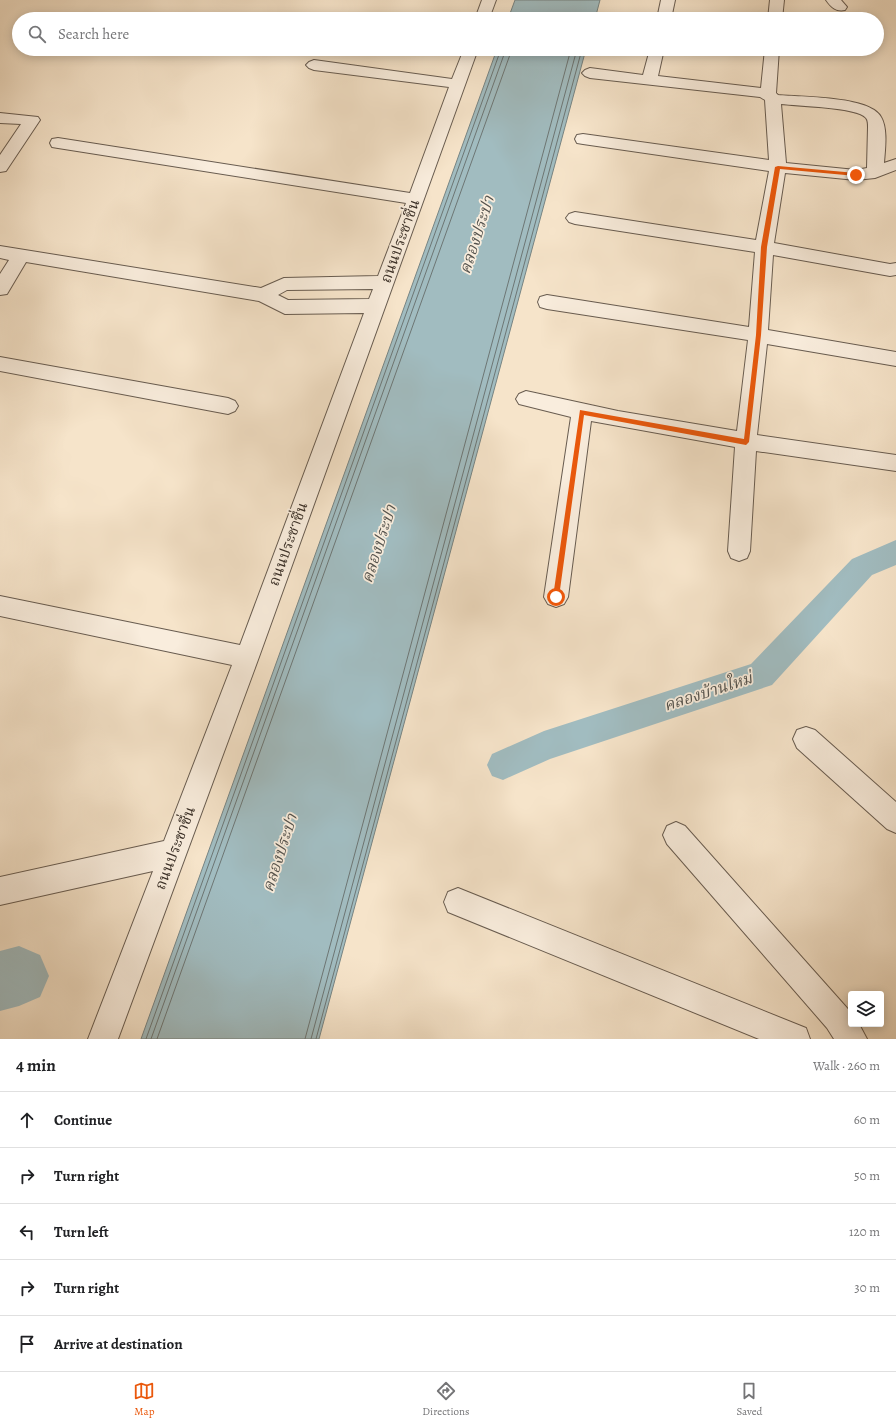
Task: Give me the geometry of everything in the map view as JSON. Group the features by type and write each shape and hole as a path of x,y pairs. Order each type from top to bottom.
{"street":[{"path":"485,12 489,0"},
{"path":"665,12 668,0"},
{"path":"776,12 777,0"},
{"name":"ถนนประชาชื่น","path":"103,1039 247,657 468,56"},
{"path":"650,79 655,56"},
{"path":"739,551 746,442 758,335 764,247 778,167 770,96 772,56"},
{"path":"314,64 458,84"},
{"path":"590,73 650,79 853,106 865,110 874,117 876,126 876,174"},
{"path":"0,118 32,120 0,167"},
{"path":"583,140 778,167 861,175 876,174 896,164"},
{"path":"58,143 415,199"},
{"path":"575,218 764,247 890,270 896,269"},
{"path":"0,252 263,295 285,307 376,306"},
{"path":"0,289 22,255"},
{"path":"263,295 284,284 386,282"},
{"path":"547,302 758,335 896,359"},
{"path":"0,364 228,406"},
{"path":"526,399 582,412 746,442 896,463"},
{"path":"556,597 582,412"},
{"path":"0,606 247,657"},
{"path":"806,739 896,820"},
{"path":"676,835 837,1018 852,1039"},
{"path":"0,890 173,853"},
{"path":"458,902 795,1039"}],"water":[{"path":"515,0 600,0 597,12 511,12"},
{"name":"คลองประปา","path":"494,56 584,56 319,1039 141,1039"}],"waterway":[{"name":"คลองบ้านใหม่","path":"503,765 544,746 761,675 862,567 896,552"},
{"name":"คลองบ้านใหม่","path":"0,981 19,976"}],"route":[{"path":"556,597 582,412 746,442 758,335 764,247 778,167 856,175"}]}
